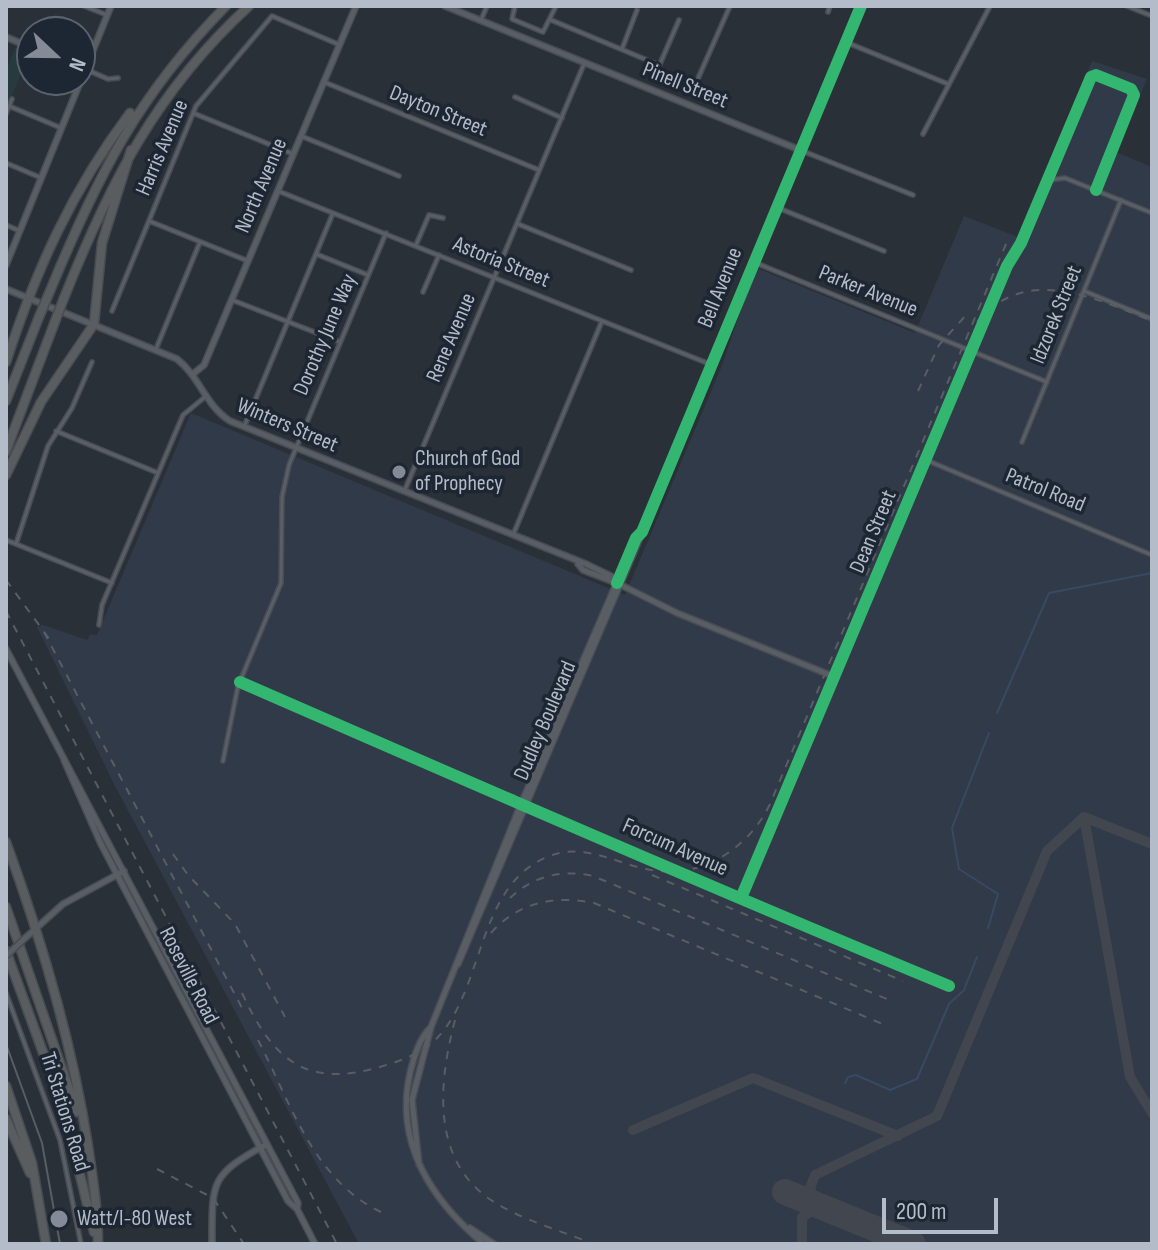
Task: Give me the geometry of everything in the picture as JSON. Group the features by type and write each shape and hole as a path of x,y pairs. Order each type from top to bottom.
{"highway":[{"path":"6,362 28,297 70,201 111,139 167,70 226,6"},
{"path":"6,451 98,213 131,150 190,65 249,6"},
{"path":"6,401 104,166 167,70"},
{"path":"6,475 41,402 94,324 102,243 131,150"},
{"path":"6,843 36,927 67,1040 88,1147 97,1244"},
{"path":"6,907 88,1147"},
{"path":"6,954 64,1110 97,1244"},
{"path":"6,1086 28,1148 46,1244"},
{"path":"6,1119 38,1193"}],"main road":[{"path":"96,39 111,6"},
{"name":"North Avenue","path":"193,374 204,365 356,6"},
{"name":"Pinell Street","path":"445,6 800,150"},
{"name":"Bell Avenue","path":"642,532 861,6"},
{"path":"6,265 73,96"},
{"name":"Winters Street","path":"6,289 177,359 193,374 205,397 219,413 244,427 512,536 578,564 583,570 677,613 835,677"},
{"name":"Dudley Boulevard","path":"484,1244 437,1195 414,1158 408,1136 407,1090 416,1054 464,957 522,804 642,532"},
{"name":"Roseville Road","path":"6,649 298,1203 297,1209 315,1244"},
{"name":"Roseville Road","path":"61,751 117,875 291,1207 297,1209"},
{"path":"6,954 63,904 124,871"},
{"path":"212,1244 213,1198 218,1181 232,1163 267,1144"},
{"name":"Dudley Boulevard","path":"469,1227 494,1244"}],"street":[{"path":"84,6 107,15"},
{"path":"481,20 487,6"},
{"path":"515,6 512,19 543,32 556,6"},
{"path":"679,20 656,76 694,92 729,6"},
{"path":"828,12 830,6"},
{"path":"923,134 990,6"},
{"path":"1127,6 1152,16"},
{"path":"622,49 637,10"},
{"name":"Harris Avenue","path":"112,311 193,113 220,74 272,16 340,45"},
{"path":"551,20 659,65"},
{"path":"845,42 948,84"},
{"name":"Rene Avenue","path":"404,492 585,63"},
{"path":"96,74 108,79 118,78"},
{"name":"Dean Street","path":"741,898 971,351 1091,77 1096,75 1131,89 1134,95 1096,190"},
{"name":"Dayton Street","path":"324,82 540,170"},
{"path":"515,97 562,118"},
{"path":"6,114 12,99"},
{"path":"9,106 61,128"},
{"path":"193,113 293,154"},
{"path":"301,136 399,176"},
{"name":"Pinell Street","path":"800,150 913,195"},
{"path":"6,163 41,177"},
{"path":"1047,183 1060,176 1152,213"},
{"name":"Astoria Street","path":"278,191 712,365"},
{"name":"Idzorek Street","path":"1022,442 1121,200"},
{"path":"776,207 884,251"},
{"path":"244,427 333,213"},
{"path":"416,245 429,215 443,218"},
{"path":"149,221 248,261"},
{"path":"518,224 631,270"},
{"path":"6,225 20,231"},
{"name":"Dorothy June Way","path":"223,761 240,682 281,583 282,497 296,448 386,233"},
{"path":"156,349 200,242"},
{"path":"316,254 368,275"},
{"path":"423,292 439,255"},
{"name":"Parker Avenue","path":"753,262 1047,382"},
{"path":"1084,291 1152,319"},
{"path":"232,300 340,342"},
{"path":"512,536 602,321"},
{"path":"16,544 45,452 77,399 92,362"},
{"path":"99,625 112,583 184,412 205,397"},
{"path":"56,431 158,473"},
{"name":"Patrol Road","path":"926,460 1152,555"},
{"path":"6,540 112,583"},
{"name":"Forcum Avenue","path":"240,682 949,986"},
{"name":"Tri Stations Road","path":"6,993 60,1140 81,1244"}],"shaded area":[{"path":"1092,61 1147,79 1116,152 1152,167 1152,1244 359,1244 115,786 37,627 43,625 87,640 90,634 97,635 191,413 625,595 721,368 754,272 759,269 915,333 964,216 1018,237"}],"green space":[{"path":"16,48 16,86 10,101 6,99 6,69"}],"waterway":[{"path":"997,713 1049,593 1152,573"},
{"path":"988,928 998,894 959,869 952,828 989,733"},
{"path":"845,1083 848,1077 856,1075 890,1090 917,1079 949,1004 964,990 977,957"}],"taxiway":[{"path":"1084,817 1130,1077 1152,1113"},
{"path":"1084,817 1152,844"},
{"path":"817,1205 810,1188 815,1175 937,1116 1047,851 1084,817"},
{"path":"633,1130 753,1078 898,1136"},
{"path":"802,1244 802,1217 821,1206"}],"runway":[{"path":"785,1192 913,1244"}],"tram line":[{"path":"6,1044 42,1143 60,1244"}],"railway":[{"path":"242,993 267,1037 296,1064 333,1074 392,1063 424,1049 444,1030 468,985 496,910 508,889 525,870 547,857 573,852 585,852 646,869 665,872 684,870 719,858 749,835 770,804 1006,244"},
{"path":"977,322 996,304 1017,294 1039,290 1084,296 1152,321"},
{"path":"918,391 939,345 968,313"},
{"path":"6,580 50,640"},
{"path":"6,611 337,1244"},
{"path":"44,632 242,1008"},
{"path":"173,854 188,875 235,924 285,1017"},
{"path":"510,898 528,884 548,876 570,873 593,876 894,1002"},
{"path":"652,875 903,981"},
{"path":"491,933 513,914 538,903 565,900 594,903 885,1025"},
{"path":"455,1020 443,1093 444,1118 457,1163 471,1183 491,1200 528,1219 593,1244"},
{"path":"258,1040 293,1114 321,1160 358,1198 381,1212"},
{"path":"157,1169 213,1198 244,1244"}],"cycle path":[{"path":"617,583 636,538 642,532 861,6"},
{"path":"741,898 1007,266 1021,243 1091,77 1096,75 1131,89 1134,95 1096,190"},
{"path":"240,682 949,986"}],"place":[{"name":"Church of God of Prophecy","path":"399,472"},
{"name":"Watt/I-80 West","path":"59,1219"}]}
